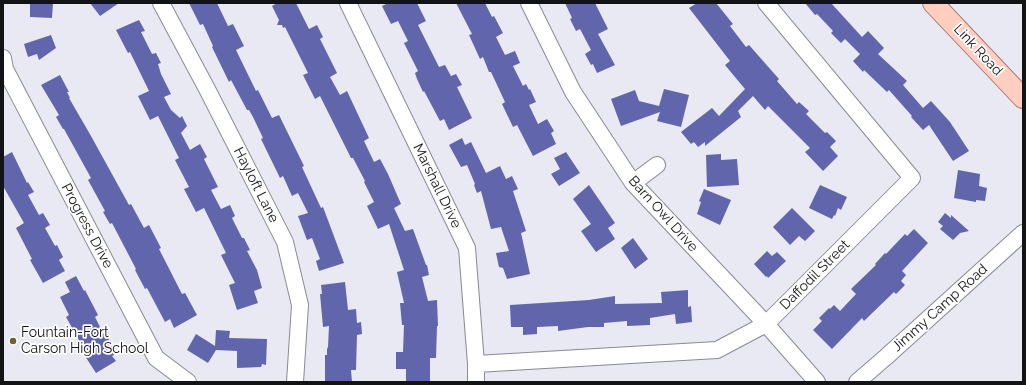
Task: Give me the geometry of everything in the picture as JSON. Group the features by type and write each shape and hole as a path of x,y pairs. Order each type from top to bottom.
{"main road":[{"name":"Link Road","path":"933,3 1023,98"}],"street":[{"name":"Hayloft Lane","path":"161,3 207,89 285,242 300,304 295,382"},
{"name":"Marshall Drive","path":"348,3 467,248 476,364 476,382"},
{"name":"Barn Owl Drive","path":"529,3 573,92 633,183 766,324 816,382"},
{"name":"Daffodil Street","path":"476,364 717,350 766,324 912,178 766,3"},
{"name":"Progress Drive","path":"3,58 5,69 156,358 188,382"},
{"path":"633,183 657,165"},
{"name":"Jimmy Camp Road","path":"857,382 1023,233"}],"building":[{"path":"30,3 53,3 52,18 30,17"},
{"path":"90,3 119,3 100,16"},
{"path":"189,3 217,3 228,26 233,24 244,46 236,50 256,91 258,90 272,118 279,115 304,166 302,167 321,208 323,207 344,263 319,271 316,261 320,259 312,238 307,240 298,216 308,213 298,193 292,196 283,176 280,178 261,139 263,138 253,117 249,110 247,110 231,80 229,82 203,24 200,25"},
{"path":"277,3 296,3 309,29 317,25 323,37 320,39 337,73 330,77 340,95 347,91 369,138 364,141 374,162 380,159 401,204 394,208 405,231 413,229 427,265 429,275 422,277 428,301 437,300 438,326 436,358 430,358 430,382 406,382 406,369 396,369 396,352 403,352 404,325 402,325 400,303 404,303 397,272 404,270 389,224 378,229 367,206 374,202 364,182 365,181 353,158 351,158 320,96 315,99 303,75 308,73 285,27 283,28 282,25 277,25 279,20 272,6"},
{"path":"388,3 417,3 426,21 418,25 439,67 445,65 451,76 456,74 462,85 457,87 472,118 449,130 444,119 440,121 417,79 415,73 418,71 404,43 408,41 398,21 391,24 382,6"},
{"path":"456,3 485,3 492,17 494,16 503,33 496,37 505,55 515,51 520,63 513,66 523,86 526,84 536,102 529,105 538,124 547,119 554,131 551,133 556,144 533,156 517,125 513,127 502,104 505,102 483,57 480,59 469,35 472,34"},
{"path":"565,3 595,3 608,29 598,34 615,65 597,73 593,64 591,65 585,54 591,50 580,29 576,31"},
{"path":"697,3 716,3 733,24 730,26 746,47 749,45 779,79 777,81 797,104 799,102 809,111 806,114 825,133 827,132 836,141 830,147 838,156 823,171 805,152 810,148 768,106 765,110 753,96 738,111 741,117 705,146 705,142 698,147 694,142 691,144 681,132 712,108 719,116 745,89 725,65 730,61 689,8"},
{"path":"805,3 831,3 862,37 868,31 884,48 878,54 907,81 903,85 923,108 931,101 950,122 969,151 953,161 929,125 923,130 889,90 887,92 864,70 863,72 853,61 860,54 845,39 841,43 831,33 833,31 817,14 815,15"},
{"path":"139,20 145,31 141,32 152,54 156,53 161,63 158,64 161,74 171,94 164,97 171,110 180,118 182,116 187,126 181,133 190,150 200,144 207,157 204,159 218,187 211,190 221,209 230,205 235,216 232,218 250,250 247,251 257,270 262,288 254,291 258,303 237,310 229,285 235,283 221,255 226,253 204,208 196,212 184,189 189,187 175,160 179,158 158,116 150,120 138,96 149,91 130,52 128,53 116,30"},
{"path":"51,35 56,48 39,60 37,54 28,57 24,44"},
{"path":"60,75 69,92 67,92 69,98 129,205 131,204 144,228 149,225 161,248 159,249 182,294 185,293 197,315 174,328 170,319 165,322 147,288 145,289 112,223 110,224 103,212 105,211 88,180 91,178 56,117 59,115 41,85"},
{"path":"664,89 689,95 681,127 657,121 660,112 621,126 611,99 635,90 639,101 659,106"},
{"path":"462,138 465,145 471,142 486,173 500,166 506,179 512,176 518,189 513,191 526,231 521,233 530,274 507,279 503,268 499,267 496,253 509,251 501,227 491,229 481,191 477,193 467,165 461,167 449,145"},
{"path":"12,152 27,183 28,182 34,192 28,195 39,215 43,213 50,225 45,228 55,246 57,245 63,257 59,260 65,271 43,283 30,260 32,259 16,228 24,223 3,186 3,157"},
{"path":"566,152 580,173 559,186 551,174 560,169 554,158"},
{"path":"721,154 721,160 737,159 739,185 707,187 706,155"},
{"path":"958,170 980,174 979,186 987,188 985,201 976,200 976,202 954,198"},
{"path":"589,185 615,223 608,228 615,239 596,252 581,231 591,224 573,199"},
{"path":"820,185 847,197 841,210 838,208 832,219 809,208"},
{"path":"704,189 731,200 720,225 697,214 701,202 699,201"},
{"path":"792,208 815,231 805,241 799,236 790,245 773,227"},
{"path":"945,213 951,218 951,215 969,231 960,233 953,240 940,229 943,226 938,222"},
{"path":"914,229 928,243 902,271 906,275 901,281 905,285 896,294 894,292 864,321 862,318 832,349 813,330 822,321 819,318 834,305 840,311 856,294 851,289 876,265 875,264 885,253 886,254 905,234 907,236"},
{"path":"633,238 648,259 635,269 621,248"},
{"path":"767,251 772,256 777,252 786,261 768,278 754,264"},
{"path":"76,276 98,315 95,317 106,339 108,338 115,351 113,352 114,355 112,356 116,361 96,373 83,353 85,351 66,317 69,315 60,297 70,292 65,282"},
{"path":"345,282 348,310 356,309 357,323 361,322 362,334 357,335 356,370 351,370 352,382 325,382 325,355 327,355 329,326 323,327 320,294 322,294 321,285"},
{"path":"688,290 688,307 691,306 692,322 676,324 675,314 650,318 650,325 627,326 627,321 604,323 604,327 588,327 558,331 558,326 537,327 537,334 523,335 523,327 511,327 510,305 589,300 615,296 615,304 662,303 661,292"},
{"path":"216,330 230,331 229,338 267,339 266,365 262,364 261,367 237,368 237,351 216,350 208,363 187,350 196,334 215,346"}],"place":[{"name":"Fountain-Fort Carson High School","path":"13,341"}]}
